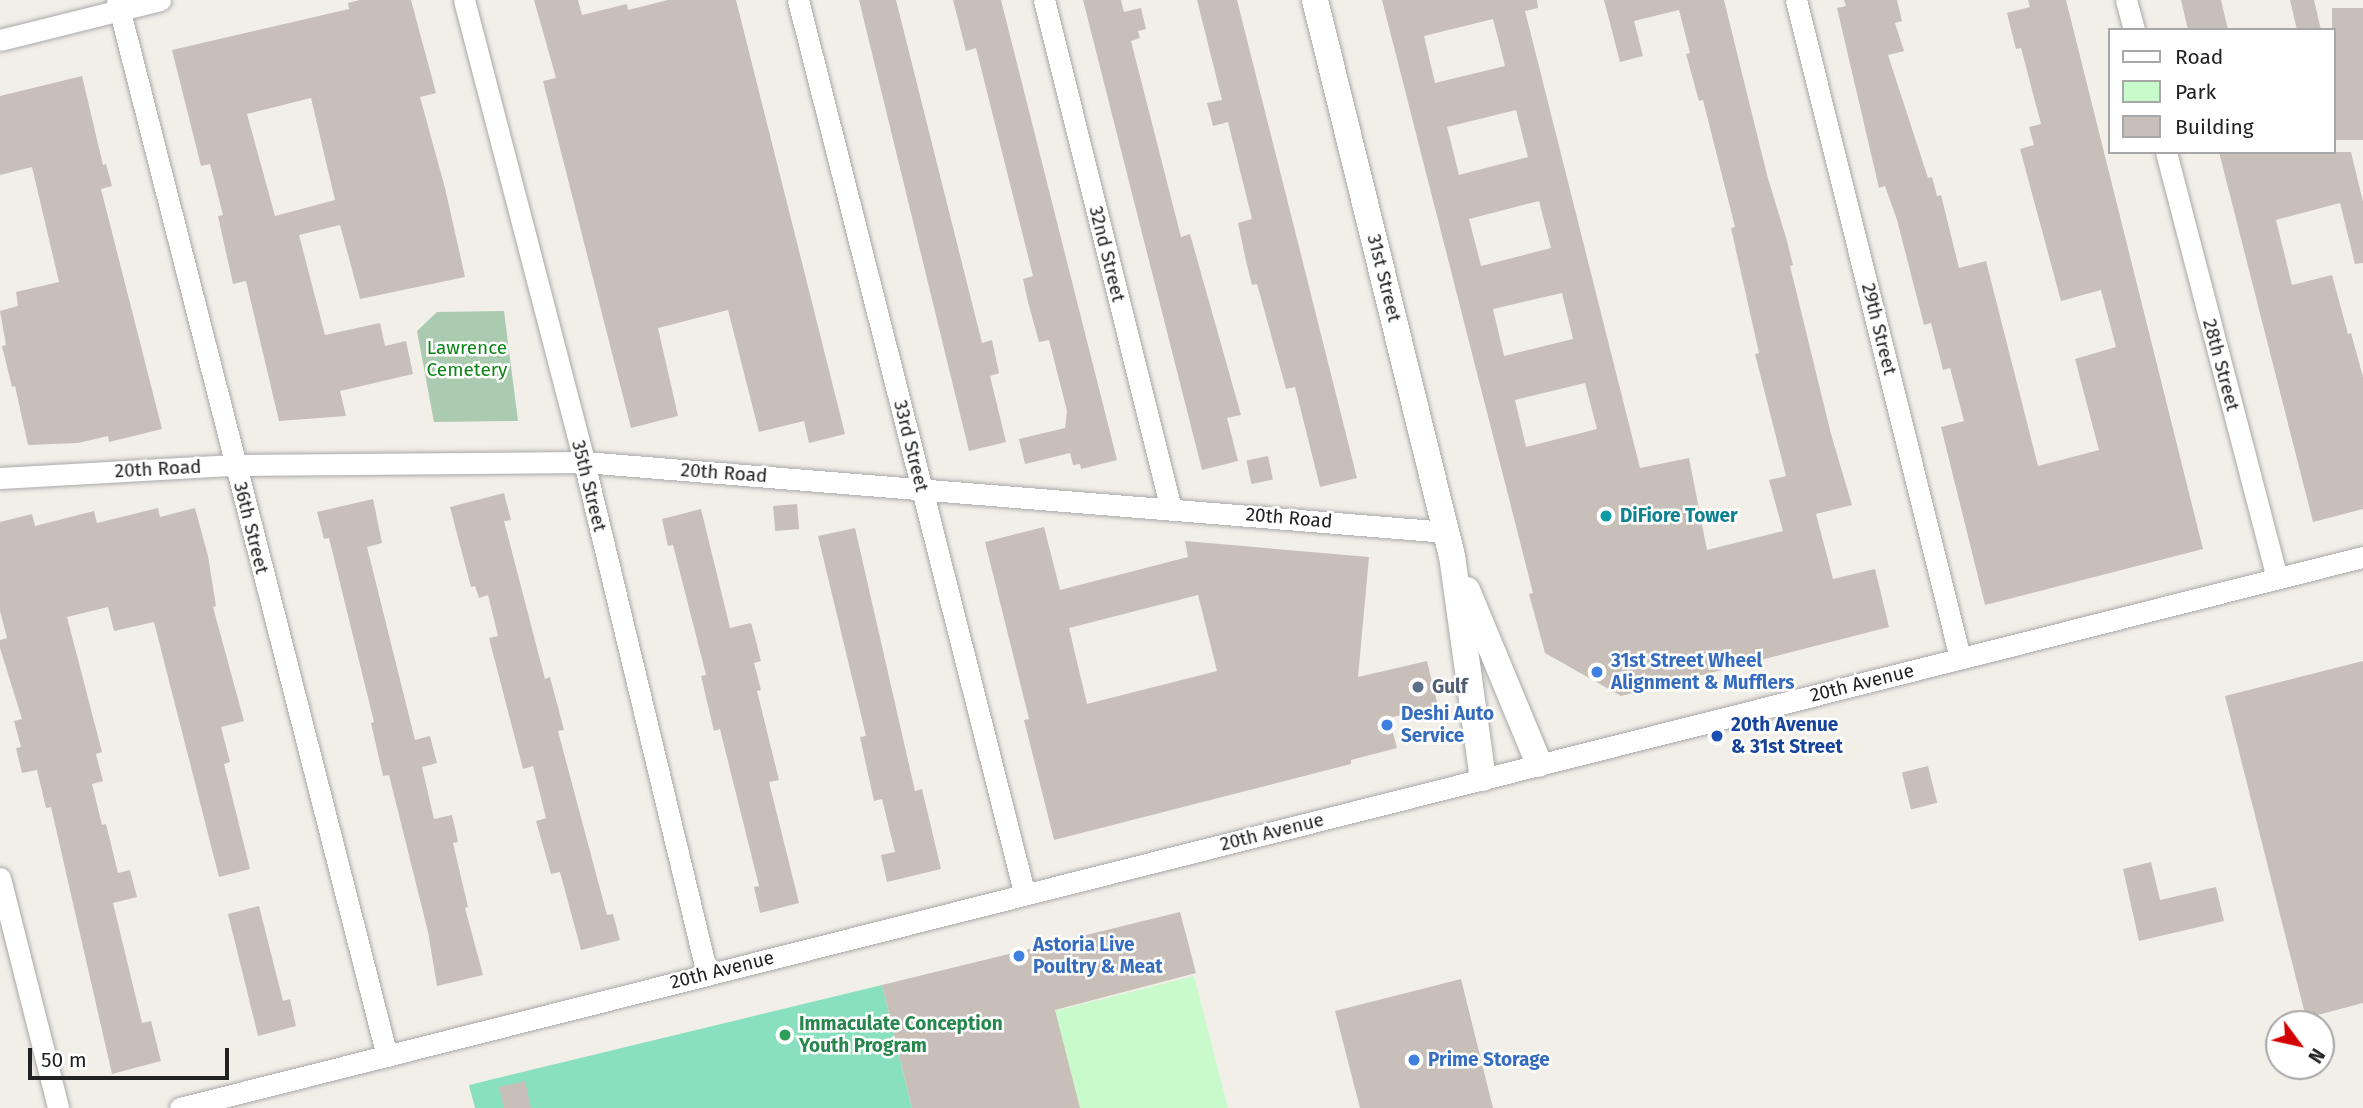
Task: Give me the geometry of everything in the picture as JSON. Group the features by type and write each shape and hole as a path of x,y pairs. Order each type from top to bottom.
{"street":[{"path":"0,40 119,5 160,0"},
{"name":"35th Street","path":"464,0 584,463 707,974"},
{"name":"33rd Street","path":"798,0 1024,892"},
{"name":"32nd Street","path":"1044,0 1171,509"},
{"name":"31st Street","path":"1315,0 1449,544 1483,778"},
{"name":"29th Street","path":"1796,0 1961,658"},
{"path":"2126,0 2133,28"},
{"name":"36th Street","path":"119,5 387,1056"},
{"name":"28th Street","path":"2167,154 2277,578"},
{"name":"20th Road","path":"0,478 235,465 584,463 1171,509 1449,544"},
{"name":"31st Street","path":"1449,544 1539,764"},
{"name":"20th Avenue","path":"180,1108 1024,892 2363,556"},
{"path":"0,878 58,1108"}],"green space":[{"name":"Lawrence Cemetery","path":"504,311 518,421 434,422 417,331 437,312"},
{"path":"1194,976 1228,1108 1080,1108 1055,1011"},
{"name":"Immaculate Conception Youth Program","path":"882,985 912,1108 475,1108 469,1085"}],"building":[{"path":"360,0 411,0 436,93 420,97 445,188 465,277 360,299 340,225 299,235 325,335 380,323 385,346 406,341 413,374 340,391 346,416 279,421 246,281 233,284 218,216 223,215 210,164 201,166 172,50 349,9 348,3","holes":["311,98 335,200 275,216 247,114"]},
{"path":"534,0 578,0 582,15 627,4 628,10 668,0 736,0 845,434 809,443 804,421 759,432 728,310 658,328 678,416 631,428 543,81 556,78"},
{"path":"859,0 896,0 982,343 992,340 999,373 990,376 1006,442 969,451"},
{"path":"953,0 1001,0 1117,460 1081,469 1080,464 1073,465 1070,453 1025,464 1019,439 1065,428 1067,411 1049,340 1039,342 1028,302 1023,279 1033,276 976,48 966,51"},
{"path":"1083,0 1121,0 1124,12 1141,8 1146,29 1138,31 1140,38 1131,41 1181,237 1190,234 1241,415 1227,418 1238,461 1202,470"},
{"path":"1197,0 1237,0 1357,478 1320,487 1295,387 1286,389 1257,284 1252,285 1246,261 1238,223 1252,219 1228,122 1213,126 1207,103 1222,100"},
{"path":"1382,0 1537,0 1538,8 1525,11 1640,468 1689,458 1707,550 1783,531 1769,480 1786,476 1755,354 1759,353 1731,228 1735,227 1703,100 1699,101 1686,54 1690,53 1679,10 1634,21 1643,56 1620,62 1604,0 1724,0 1767,175 1793,265 1790,266 1831,434 1852,505 1816,514 1833,579 1875,569 1889,627 1621,696 1545,653 1529,594 1533,593","holes":["1493,19 1505,66 1435,83 1424,36","1516,110 1528,157 1459,175 1447,127","1539,201 1551,248 1481,266 1469,219","1562,293 1573,339 1504,356 1493,309","1585,383 1597,429 1526,447 1515,400"]},
{"path":"1844,0 1897,0 1902,21 1895,23 1904,51 1888,55 1928,178 1932,177 1937,196 1941,195 1959,268 1986,261 2038,466 2099,450 2075,359 2116,347 2101,290 2061,301 2020,149 2034,145 2029,127 2041,124 2021,48 2016,49 2007,13 2030,7 2028,0 2066,0 2203,549 1985,605 1941,427 1964,421 1950,368 1943,370 1931,323 1924,325 1897,220 1885,186 1879,188 1837,8 1846,6"},
{"path":"2181,0 2221,0 2228,28 2188,28"},
{"path":"2290,0 2314,0 2321,28 2297,28"},
{"path":"2332,8 2363,8 2363,140 2335,140 2335,28 2332,28"},
{"path":"82,76 103,165 106,164 112,186 101,189 162,429 109,442 108,436 78,443 28,445 15,386 12,387 2,346 6,345 0,311 18,306 16,292 59,282 32,167 0,175 0,96"},
{"path":"2351,152 2363,202 2363,263 2355,264 2340,203 2276,220 2292,285 2332,275 2363,377 2363,509 2313,522 2220,154"},
{"path":"1268,456 1273,479 1251,484 1246,461"},
{"path":"504,493 511,520 504,521 545,679 550,677 564,730 558,731 607,915 613,914 620,940 581,950 560,872 551,874 536,821 546,818 533,766 523,769 489,638 498,636 488,595 479,598 475,586 471,587 450,507"},
{"path":"373,499 382,543 367,547 415,740 430,736 437,763 422,767 434,819 452,815 458,842 453,843 468,907 465,908 483,975 437,986 428,932 389,775 383,776 371,723 374,722 329,538 324,539 317,512"},
{"path":"797,504 799,529 775,531 773,506"},
{"path":"158,508 160,517 195,508 208,556 216,606 213,607 244,721 221,727 230,762 224,764 250,869 219,877 154,622 114,631 108,607 67,617 102,752 96,754 103,781 92,784 102,825 106,824 118,873 130,870 137,897 113,903 142,1023 151,1021 161,1061 112,1074 51,807 46,808 37,770 22,773 16,748 21,747 14,721 22,719 0,648 0,640 7,638 0,611 0,522 32,514 35,526 94,511 97,523"},
{"path":"701,509 730,628 751,623 761,661 754,663 761,690 757,691 779,780 769,782 799,903 760,913 754,887 759,886 720,729 714,731 701,676 706,675 673,545 668,546 662,519"},
{"path":"1044,527 1060,590 1188,557 1185,541 1369,557 1358,677 1427,661 1438,706 1389,718 1397,748 1351,760 1351,764 1054,840 1024,720 1029,719 985,542","holes":["1198,595 1217,671 1087,704 1069,628"]},
{"path":"855,528 915,791 922,789 941,869 887,882 881,855 895,852 882,799 874,801 860,737 866,736 818,536"},
{"path":"2363,661 2363,1003 2335,1010 2304,1010 2225,696"},
{"path":"1928,766 1937,803 1911,809 1902,773"},
{"path":"2151,862 2160,900 2216,887 2224,921 2139,941 2123,869"},
{"path":"259,906 283,1001 290,999 296,1026 258,1036 228,914"},
{"path":"1180,912 1196,973 1055,1010 1080,1108 912,1108 882,985"},
{"name":"Prime Storage","path":"1461,979 1493,1108 1360,1108 1335,1011"},
{"path":"525,1081 531,1108 504,1108 499,1087"}],"place":[{"name":"DiFiore Tower","path":"1606,516"},
{"name":"31st Street Wheel Alignment & Mufflers","path":"1597,672"},
{"name":"Gulf","path":"1418,687"},
{"name":"Deshi Auto Service","path":"1387,725"},
{"name":"20th Avenue & 31st Street","path":"1717,736"},
{"name":"Astoria Live Poultry & Meat","path":"1019,956"},
{"name":"Immaculate Conception Youth Program","path":"785,1035"},
{"name":"Prime Storage","path":"1414,1060"}]}
